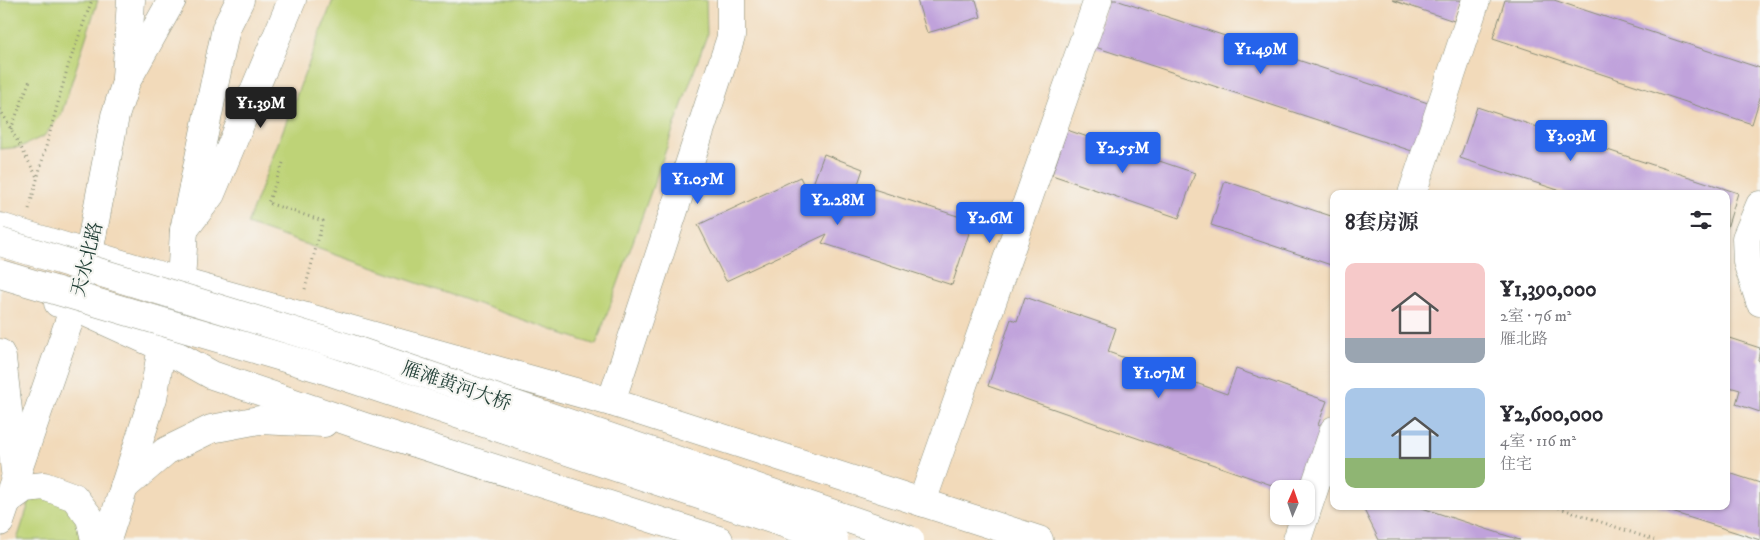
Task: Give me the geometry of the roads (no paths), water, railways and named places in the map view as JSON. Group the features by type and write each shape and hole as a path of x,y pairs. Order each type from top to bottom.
{"main road":[{"path":"126,82 131,0"},
{"name":"天水北路","path":"8,500 74,307 89,253 115,116 126,82 172,0"},
{"path":"107,540 153,398 162,347 180,282 184,230 226,28 240,0"},
{"path":"184,230 211,194 292,0"},
{"path":"611,402 731,37 731,0"},
{"path":"922,502 1098,0"},
{"path":"1413,190 1476,0"},
{"path":"1760,205 1746,238 1746,246 1747,262 1760,302"},
{"path":"0,226 180,282 611,402 1040,540"},
{"name":"雁滩黄河大桥","path":"0,242 348,348 910,540"},
{"name":"雁滩黄河大桥","path":"0,274 319,368 834,540"},
{"path":"0,285 74,307 162,347 212,375 362,426 719,540"},
{"path":"0,353 2,358 8,500"},
{"path":"124,487 166,451 211,429 259,420 362,426"},
{"path":"1315,488 1330,442"},
{"path":"8,500 25,488 44,486 74,497 90,518 95,540"},
{"path":"1297,540 1302,525"}]}
